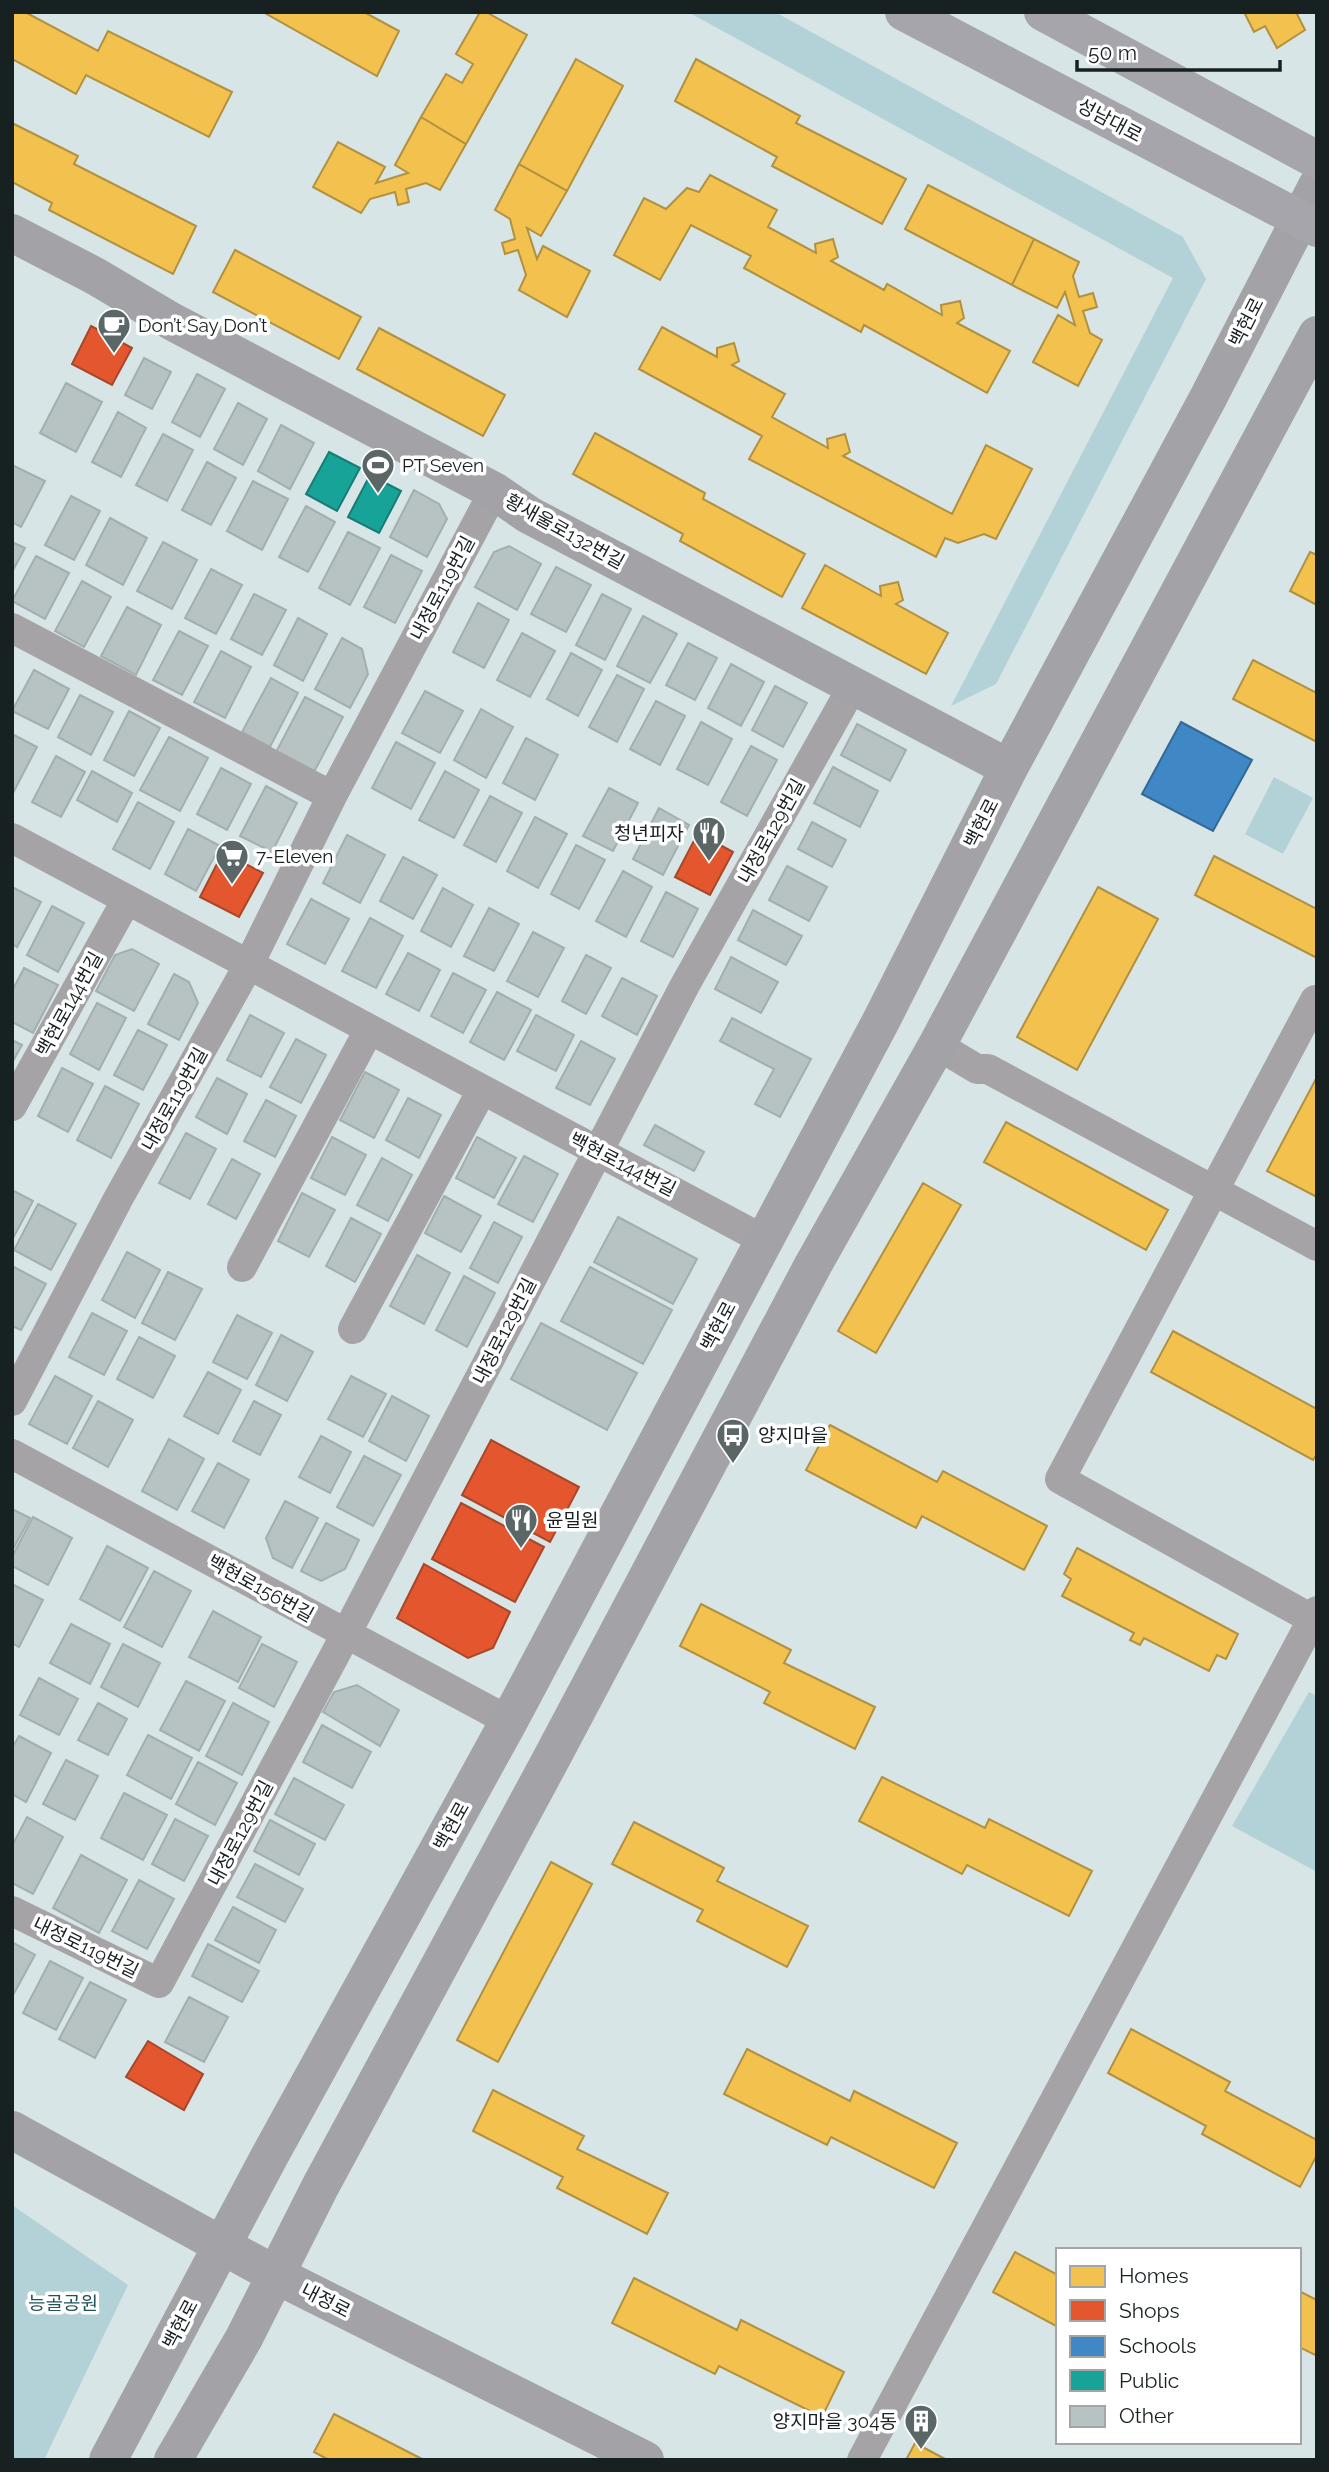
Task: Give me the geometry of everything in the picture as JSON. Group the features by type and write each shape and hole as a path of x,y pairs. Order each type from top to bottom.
{"main road":[{"name":"성남대로","path":"904,12 1308,224"},
{"path":"1042,12 1317,160"},
{"name":"백현로","path":"108,2460 509,1721 882,1019 1009,768 1208,398 1308,224 1317,186"},
{"name":"황새울로132번길","path":"12,233 95,276 171,321 494,491 529,515 855,684 1009,768"},
{"path":"173,2460 244,2338 274,2274 813,1265 937,1045 1317,334"},
{"name":"내정로","path":"12,2130 274,2274 645,2460"}],"street":[{"name":"내정로119번길","path":"12,1401 118,1199 248,966 332,796 494,491"},
{"path":"12,628 332,796"},
{"name":"내정로129번길","path":"159,1983 345,1636 685,985 855,684"},
{"name":"백현로144번길","path":"12,838 597,1152 733,1220 764,1240"},
{"name":"백현로144번길","path":"12,1106 126,901"},
{"path":"862,2460 1315,1615 1060,1479 1315,1000"},
{"path":"242,1267 369,1030"},
{"path":"937,1045 977,1069 988,1069 1317,1246"},
{"path":"353,1329 482,1090"},
{"name":"백현로156번길","path":"12,1454 225,1567 345,1636 509,1721"},
{"name":"내정로119번길","path":"12,1911 159,1983"}],"green space":[{"path":"688,12 775,12 1183,237 1206,279 996,684 951,706 1173,278"},
{"path":"1274,777 1313,798 1283,854 1245,834"},
{"path":"1309,1692 1317,1696 1317,1872 1232,1826"},
{"name":"능골공원","path":"12,2205 128,2285 44,2460 12,2460"}],"building: Homes":[{"path":"12,12 25,12 98,51 108,31 232,92 209,137 86,75 76,94 12,59"},
{"path":"263,12 364,12 399,31 377,76"},
{"path":"480,12 486,12 527,35 466,144 421,117 446,74 462,83 473,64 456,54"},
{"path":"1244,12 1296,12 1305,30 1277,48 1265,26 1254,32"},
{"path":"576,59 623,86 567,191 519,164"},
{"path":"696,59 800,116 796,123 906,179 882,224 772,166 777,157 675,101"},
{"path":"421,117 466,144 440,190 426,183 406,189 409,202 398,205 395,192 370,199 361,213 313,187 338,142 385,167 376,183 408,173 395,165"},
{"path":"12,123 78,156 74,164 196,226 173,274 49,210 52,203 12,182"},
{"path":"519,164 567,191 541,236 527,228 537,259 543,246 590,271 567,317 519,290 526,275 518,250 505,254 502,243 515,239 510,219 495,210"},
{"path":"710,175 777,210 768,227 816,253 815,244 833,239 838,257 831,261 884,290 887,284 942,315 941,305 960,301 964,318 957,323 1010,351 987,393 864,325 861,332 744,268 751,256 691,225 660,280 614,255 644,198 666,209 687,188 699,192"},
{"path":"928,185 1034,239 1012,285 905,229"},
{"path":"1034,239 1079,262 1073,276 1079,297 1093,293 1097,307 1083,311 1090,333 1102,340 1078,386 1033,362 1058,315 1075,325 1065,292 1057,308 1012,285"},
{"path":"235,250 361,317 339,359 213,292"},
{"path":"662,327 717,357 717,348 734,343 739,361 732,365 785,394 772,417 828,448 827,439 845,434 850,452 843,456 952,514 986,445 1032,469 996,539 984,534 958,543 945,538 936,557 749,459 762,436 639,369"},
{"path":"379,328 505,395 483,436 357,369"},
{"path":"595,433 705,493 703,499 805,554 782,597 680,541 683,534 573,474"},
{"path":"1310,552 1317,555 1317,605 1290,591"},
{"path":"825,565 881,596 880,586 898,582 903,600 896,604 948,633 926,674 802,608"},
{"path":"1253,660 1317,693 1317,742 1233,699"},
{"path":"1214,856 1317,909 1317,958 1195,895"},
{"path":"1098,887 1158,919 1077,1070 1017,1037"},
{"path":"1317,1077 1317,1197 1267,1171"},
{"path":"1006,1122 1168,1210 1146,1250 984,1162"},
{"path":"923,1183 961,1205 876,1353 838,1331"},
{"path":"1173,1331 1317,1409 1317,1454 1313,1460 1151,1372"},
{"path":"830,1425 937,1482 943,1471 1047,1526 1024,1570 922,1516 916,1528 806,1470"},
{"path":"1077,1548 1238,1634 1226,1659 1217,1655 1209,1671 1144,1638 1140,1645 1130,1640 1134,1633 1062,1596 1071,1579 1064,1574"},
{"path":"701,1604 791,1650 784,1663 875,1707 855,1749 764,1703 770,1692 680,1646"},
{"path":"882,1777 985,1828 989,1819 1092,1871 1069,1916 967,1865 962,1874 859,1821"},
{"path":"634,1822 724,1868 717,1881 808,1926 787,1967 697,1921 703,1910 612,1864"},
{"path":"551,1862 592,1884 498,2062 457,2040"},
{"path":"1131,2029 1230,2082 1225,2091 1317,2140 1317,2155 1300,2187 1202,2134 1206,2126 1108,2073"},
{"path":"747,2049 850,2101 854,2091 957,2143 934,2188 831,2137 827,2145 724,2094"},
{"path":"493,2090 584,2136 577,2149 668,2193 647,2234 557,2188 563,2177 473,2131"},
{"path":"1015,2252 1056,2274 1056,2326 993,2292"},
{"path":"634,2278 737,2330 741,2320 844,2372 822,2417 719,2366 715,2374 612,2323"},
{"path":"1301,2292 1317,2300 1317,2356 1301,2348"},
{"path":"334,2414 424,2460 329,2460 314,2452"},
{"name":"양지마을 304동","path":"915,2443 947,2460 906,2460"}],"building: Shops":[{"path":"91,326 132,348 112,385 72,364"},
{"path":"698,833 733,852 710,895 675,877"},
{"path":"223,852 263,873 239,917 200,897"},
{"path":"491,1440 579,1487 550,1542 462,1495"},
{"path":"461,1503 544,1547 515,1602 432,1559"},
{"path":"424,1564 510,1612 493,1648 468,1658 397,1618"},
{"path":"148,2041 203,2074 184,2110 126,2077"}],"building: Schools":[{"path":"1181,722 1252,760 1213,831 1142,794"}],"building: Public":[{"path":"329,452 360,468 337,511 306,494"},
{"path":"370,475 401,491 379,533 348,517"}],"building: Other":[{"path":"144,358 171,372 152,409 125,395"},
{"path":"197,374 225,389 200,437 172,422"},
{"path":"66,383 102,402 76,452 40,433"},
{"path":"238,403 267,419 243,465 214,449"},
{"path":"118,412 146,428 121,477 92,462"},
{"path":"281,425 314,443 290,489 258,471"},
{"path":"163,434 193,450 167,501 136,485"},
{"path":"207,462 236,478 211,525 182,510"},
{"path":"12,465 45,481 21,527 12,522"},
{"path":"253,481 288,499 262,550 227,531"},
{"path":"414,490 439,504 447,519 427,557 390,537"},
{"path":"71,496 100,511 74,560 45,545"},
{"path":"306,506 335,522 308,572 279,557"},
{"path":"110,518 147,538 123,585 86,565"},
{"path":"348,532 380,548 350,605 319,588"},
{"path":"12,542 25,548 12,572"},
{"path":"163,542 197,560 172,609 137,591"},
{"path":"509,546 541,564 517,610 475,587 494,552"},
{"path":"391,555 422,571 395,623 364,607"},
{"path":"36,556 69,573 45,619 12,601"},
{"path":"556,567 591,585 566,632 531,614"},
{"path":"211,569 242,585 216,634 185,618"},
{"path":"82,581 111,597 84,647 55,631"},
{"path":"254,594 286,610 262,655 231,639"},
{"path":"602,594 631,609 605,660 576,645"},
{"path":"478,603 509,620 484,668 453,652"},
{"path":"127,607 161,625 136,675 101,656"},
{"path":"643,616 677,634 650,683 617,666"},
{"path":"298,618 327,634 303,681 274,665"},
{"path":"179,631 208,646 182,695 153,680"},
{"path":"522,633 555,651 530,697 497,680"},
{"path":"342,638 362,649 368,674 350,708 315,689"},
{"path":"688,643 717,658 695,700 666,685"},
{"path":"221,651 251,667 225,718 194,702"},
{"path":"571,653 602,670 578,716 547,699"},
{"path":"731,664 764,682 741,726 708,708"},
{"path":"34,670 69,689 48,729 12,711"},
{"path":"617,675 644,689 617,742 589,727"},
{"path":"271,678 298,693 270,747 242,732"},
{"path":"775,686 807,703 783,747 752,730"},
{"path":"425,691 463,711 440,753 402,733"},
{"path":"80,695 113,712 91,755 58,737"},
{"path":"305,697 343,717 313,774 275,754"},
{"path":"656,701 685,716 660,765 630,749"},
{"path":"481,709 513,727 486,778 454,760"},
{"path":"129,711 160,728 134,776 104,760"},
{"path":"701,722 732,739 708,785 677,769"},
{"path":"857,724 906,750 890,781 841,755"},
{"path":"12,734 37,747 12,795"},
{"path":"169,737 208,758 180,811 140,790"},
{"path":"526,738 558,755 535,800 503,783"},
{"path":"396,742 435,763 411,809 372,788"},
{"path":"751,746 777,760 747,816 721,802"},
{"path":"56,756 85,772 61,817 32,802"},
{"path":"833,767 878,791 860,827 814,803"},
{"path":"221,768 251,784 227,830 197,814"},
{"path":"92,771 132,793 117,822 77,800"},
{"path":"445,771 479,790 454,838 419,820"},
{"path":"266,786 297,803 272,852 240,836"},
{"path":"609,788 638,803 613,851 583,836"},
{"path":"490,796 522,813 496,862 464,845"},
{"path":"138,802 174,822 150,869 113,849"},
{"path":"659,808 689,825 663,875 633,859"},
{"path":"535,817 567,834 538,888 507,871"},
{"path":"812,822 846,840 832,867 798,849"},
{"path":"188,829 220,846 196,891 165,874"},
{"path":"347,835 385,855 360,903 323,883"},
{"path":"576,845 605,860 579,909 551,894"},
{"path":"403,857 437,875 413,919 380,901"},
{"path":"787,866 827,887 809,921 769,900"},
{"path":"623,871 652,887 626,937 596,921"},
{"path":"12,887 41,902 17,947 12,944"},
{"path":"443,888 473,905 451,947 421,931"},
{"path":"666,892 698,909 673,957 641,941"},
{"path":"311,899 349,919 325,964 287,944"},
{"path":"52,906 84,923 58,972 27,955"},
{"path":"489,908 519,924 494,971 464,956"},
{"path":"753,910 802,936 786,965 738,940"},
{"path":"370,918 403,936 376,988 342,971"},
{"path":"533,932 564,948 538,997 507,981"},
{"path":"132,949 159,964 134,1011 96,991 115,955"},
{"path":"408,953 440,970 419,1011 386,994"},
{"path":"586,955 611,968 586,1014 562,1001"},
{"path":"731,957 778,982 761,1013 715,989"},
{"path":"24,968 58,985 33,1033 12,1022 12,991"},
{"path":"453,973 486,990 463,1033 431,1016"},
{"path":"174,974 189,982 198,1003 179,1040 148,1024"},
{"path":"622,978 657,996 637,1035 602,1016"},
{"path":"497,992 531,1010 504,1060 470,1042"},
{"path":"97,1003 126,1018 99,1070 70,1054"},
{"path":"250,1015 284,1033 261,1077 227,1060"},
{"path":"536,1015 574,1035 556,1071 517,1051"},
{"path":"732,1018 811,1059 780,1117 755,1104 774,1069 720,1041"},
{"path":"138,1030 167,1045 143,1090 114,1075"},
{"path":"296,1039 326,1055 301,1103 270,1087"},
{"path":"12,1040 22,1045 12,1063"},
{"path":"581,1041 615,1059 590,1105 556,1088"},
{"path":"62,1068 93,1084 68,1132 38,1116"},
{"path":"365,1072 399,1090 374,1138 340,1120"},
{"path":"217,1078 247,1094 227,1134 196,1117"},
{"path":"105,1086 139,1104 111,1158 77,1140"},
{"path":"408,1098 441,1115 419,1158 386,1140"},
{"path":"266,1100 296,1116 275,1157 244,1141"},
{"path":"655,1125 704,1152 694,1171 644,1145"},
{"path":"186,1133 216,1149 190,1199 159,1183"},
{"path":"332,1137 366,1155 345,1195 311,1178"},
{"path":"477,1137 516,1158 494,1198 456,1178"},
{"path":"524,1156 558,1174 533,1222 498,1204"},
{"path":"382,1158 412,1175 388,1221 357,1205"},
{"path":"232,1159 260,1174 236,1219 208,1204"},
{"path":"12,1190 33,1201 12,1240"},
{"path":"302,1193 335,1210 309,1257 278,1241"},
{"path":"444,1196 481,1216 461,1252 425,1233"},
{"path":"38,1204 76,1224 51,1270 14,1250"},
{"path":"618,1217 697,1259 673,1304 594,1262"},
{"path":"351,1218 381,1234 355,1282 326,1266"},
{"path":"494,1222 522,1237 498,1283 470,1268"},
{"path":"127,1252 160,1270 135,1318 102,1300"},
{"path":"417,1255 450,1273 424,1324 390,1306"},
{"path":"12,1266 46,1284 21,1330 12,1326"},
{"path":"590,1267 672,1310 643,1364 561,1321"},
{"path":"168,1272 202,1289 175,1340 142,1323"},
{"path":"464,1276 495,1293 467,1347 436,1330"},
{"path":"92,1313 127,1331 104,1375 69,1357"},
{"path":"237,1315 272,1333 247,1379 213,1362"},
{"path":"541,1323 637,1373 607,1430 511,1379"},
{"path":"281,1335 313,1352 287,1401 256,1385"},
{"path":"139,1337 175,1356 153,1398 117,1379"},
{"path":"208,1372 241,1390 218,1434 184,1416"},
{"path":"55,1376 92,1396 67,1444 29,1424"},
{"path":"351,1376 386,1394 363,1437 328,1419"},
{"path":"392,1396 429,1416 406,1461 369,1441"},
{"path":"98,1401 133,1420 108,1467 73,1448"},
{"path":"254,1401 281,1415 260,1455 233,1441"},
{"path":"321,1436 351,1452 330,1493 299,1477"},
{"path":"169,1439 204,1459 177,1510 142,1491"},
{"path":"364,1456 401,1475 373,1526 337,1507"},
{"path":"218,1463 249,1480 224,1528 192,1511"},
{"path":"285,1501 318,1518 292,1568 273,1558 266,1538"},
{"path":"12,1509 30,1518 12,1551"},
{"path":"33,1517 72,1538 48,1585 12,1566 12,1557"},
{"path":"326,1523 359,1540 345,1569 321,1581 301,1571"},
{"path":"107,1546 148,1568 120,1621 80,1599"},
{"path":"154,1571 191,1591 162,1647 124,1627"},
{"path":"12,1584 43,1600 19,1647 12,1643"},
{"path":"213,1611 261,1637 238,1682 189,1657"},
{"path":"71,1624 110,1644 90,1684 50,1663"},
{"path":"123,1644 160,1663 138,1707 101,1687"},
{"path":"262,1644 297,1662 274,1707 239,1688"},
{"path":"39,1678 78,1699 59,1735 20,1715"},
{"path":"186,1681 225,1701 199,1751 160,1730"},
{"path":"357,1685 399,1710 380,1746 323,1712 334,1692"},
{"path":"98,1703 127,1719 108,1755 78,1740"},
{"path":"233,1703 269,1722 242,1775 206,1756"},
{"path":"322,1725 371,1752 352,1788 303,1762"},
{"path":"148,1735 192,1758 171,1799 127,1775"},
{"path":"19,1736 51,1753 26,1802 12,1794 12,1748"},
{"path":"66,1760 98,1776 75,1820 43,1804"},
{"path":"198,1762 237,1783 215,1825 176,1804"},
{"path":"294,1778 344,1805 325,1840 275,1814"},
{"path":"124,1793 167,1815 143,1860 101,1838"},
{"path":"27,1817 63,1837 33,1894 12,1883 12,1846"},
{"path":"175,1819 208,1836 184,1881 152,1864"},
{"path":"270,1820 315,1844 299,1875 254,1851"},
{"path":"81,1855 127,1880 99,1933 53,1908"},
{"path":"255,1864 303,1889 285,1922 237,1897"},
{"path":"139,1880 174,1899 147,1949 112,1931"},
{"path":"233,1907 276,1930 259,1963 215,1940"},
{"path":"12,1942 35,1955 12,1997"},
{"path":"208,1944 259,1971 242,2002 192,1976"},
{"path":"50,1961 83,1978 56,2030 23,2013"},
{"path":"90,1982 126,2000 95,2058 59,2039"},
{"path":"189,1997 228,2017 204,2062 165,2042"}],"place":[{"name":"Don’t Say Don’t","path":"114,355"},
{"name":"PT Seven","path":"378,495"},
{"name":"청년피자","path":"709,863"},
{"name":"7-Eleven","path":"232,886"},
{"name":"양지마을","path":"733,1465"},
{"name":"윤밀원","path":"521,1550"},
{"name":"양지마을 304동","path":"921,2451"}]}
